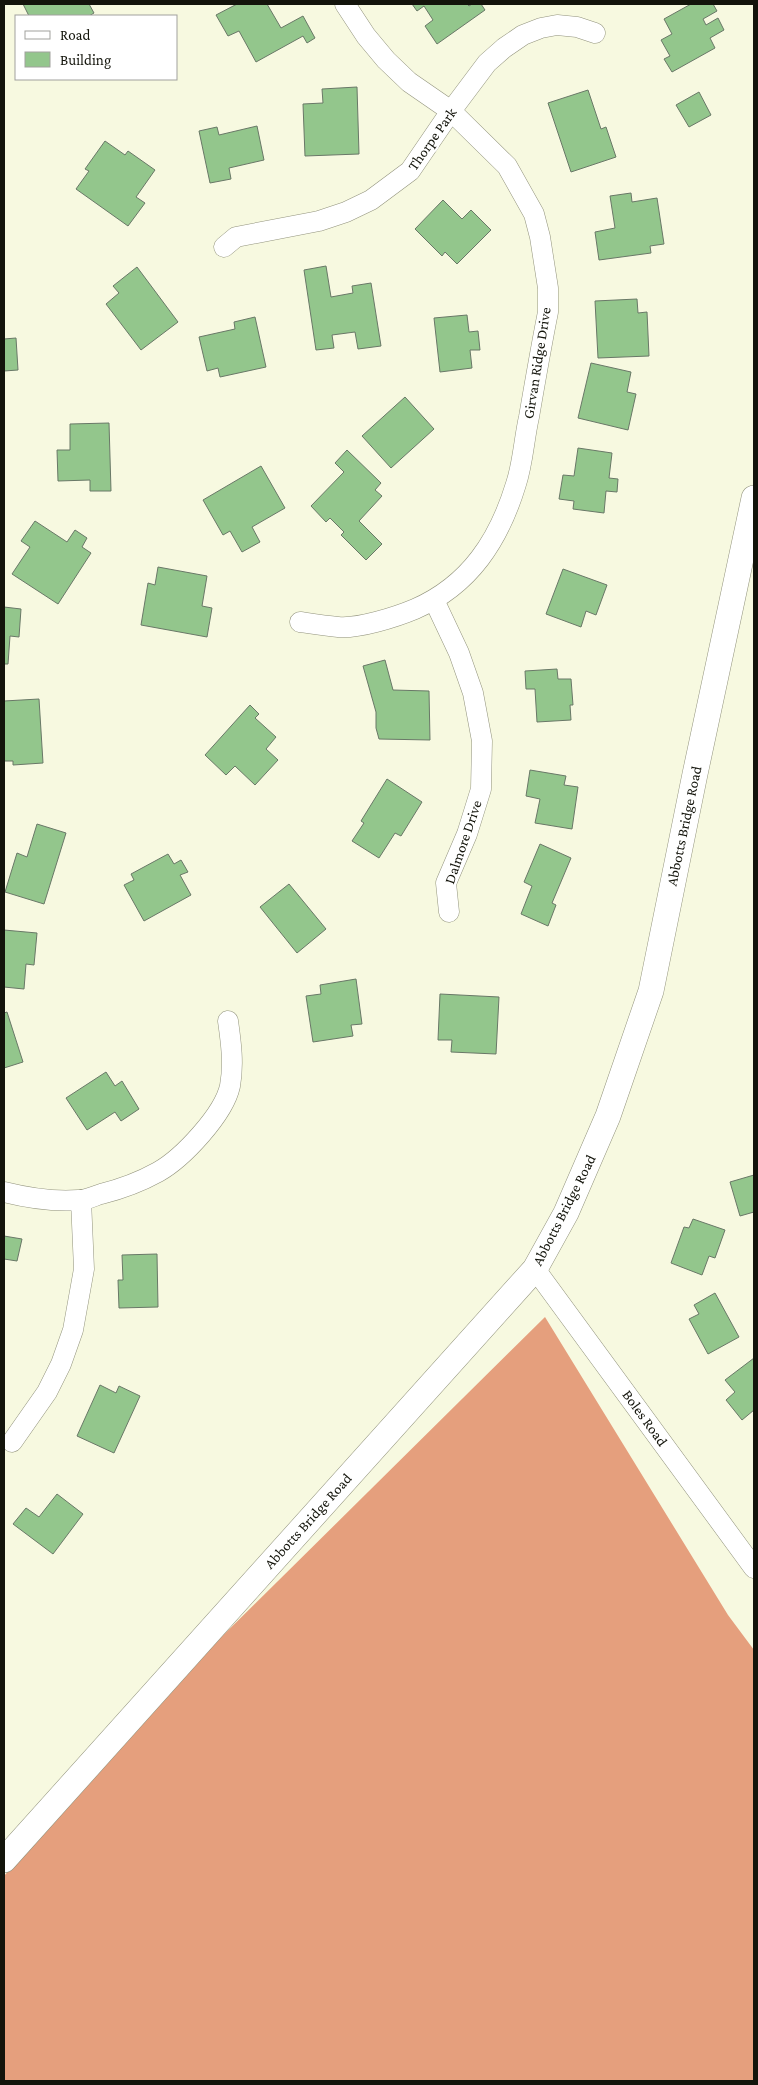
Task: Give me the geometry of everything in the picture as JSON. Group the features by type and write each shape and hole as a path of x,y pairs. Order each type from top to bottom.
{"main road":[{"name":"Abbotts Bridge Road","path":"4,1860 535,1269 566,1213 605,1124 651,991 754,498"}],"street":[{"name":"Girvan Ridge Drive","path":"300,622 340,628 371,623 404,613 434,600 453,587 471,570 488,548 503,519 516,483 548,312 548,288 540,237 534,214 507,166 451,111 408,82 386,60 366,36 345,4"},
{"name":"Thorpe Park","path":"224,247 236,236 319,221 346,212 371,200 410,172 451,111 487,63 522,35 541,28 557,25 577,27 594,33"},
{"name":"Dalmore Drive","path":"434,600 459,653 474,693 482,741 481,789 467,834 446,882 448,912"},
{"path":"4,1192 20,1196 81,1200 128,1186 160,1171 202,1134 217,1116 230,1087 233,1055 228,1021"},
{"path":"12,1442 47,1392 61,1364 73,1330 84,1269 81,1200"},
{"name":"Boles Road","path":"535,1269 754,1568"}],"shaded area":[{"path":"545,1317 728,1615 754,1650 754,2081 4,2081 4,1876 189,1669"}],"building":[{"path":"23,4 89,4 94,13 91,15 28,15"},
{"path":"237,4 267,4 281,28 303,16 315,38 307,43 303,36 256,62 239,31 228,36 216,15"},
{"path":"412,4 467,4 469,6 481,4 485,10 437,44 425,26 433,20 424,6 417,11"},
{"path":"691,4 713,4 717,11 703,19 706,25 718,18 724,30 710,38 715,48 672,72 664,59 670,56 661,40 672,34 664,19"},
{"path":"357,87 359,154 305,156 303,104 323,103 322,89"},
{"path":"588,90 601,129 606,127 616,157 571,172 548,103"},
{"path":"699,92 711,115 689,127 676,105"},
{"path":"257,126 264,160 229,168 231,179 210,183 199,131 217,127 219,135"},
{"path":"105,141 125,155 128,151 155,170 136,197 145,203 128,226 76,189 89,171 85,169"},
{"path":"631,193 632,202 657,198 664,244 650,246 651,253 599,260 595,232 615,228 610,196"},
{"path":"443,200 462,219 471,210 491,230 457,264 445,252 442,256 415,229"},
{"path":"326,266 331,297 353,293 352,286 371,283 381,346 358,349 355,332 332,335 334,348 316,350 304,270"},
{"path":"137,267 178,322 141,350 106,304 119,293 113,286"},
{"path":"637,299 638,313 647,312 649,356 598,358 595,301"},
{"path":"467,315 469,332 478,331 480,350 470,350 472,368 440,372 434,318"},
{"path":"255,317 266,367 220,377 218,368 207,371 199,337 235,329 234,322"},
{"path":"16,338 18,370 4,371 4,339"},
{"path":"591,363 631,372 627,392 636,394 628,430 578,418"},
{"path":"405,397 434,429 391,468 362,436"},
{"path":"109,423 111,491 90,491 90,480 58,481 57,450 70,450 70,424"},
{"path":"578,448 612,453 609,478 618,479 617,492 606,491 604,513 573,509 574,501 559,499 563,475 574,476"},
{"path":"347,450 381,483 375,490 382,496 359,521 382,544 366,560 341,535 344,532 330,518 326,522 311,506 344,472 335,463"},
{"path":"261,466 285,508 252,527 260,542 242,552 230,531 223,535 203,500"},
{"path":"35,521 67,542 75,530 87,538 82,547 91,553 58,604 12,574 30,547 21,541"},
{"path":"158,567 207,576 202,606 212,608 207,637 141,625 148,583 155,585"},
{"path":"563,569 607,585 596,615 586,611 581,627 546,614"},
{"path":"4,607 21,609 19,637 10,636 8,664 4,664"},
{"path":"385,660 393,690 429,691 430,740 379,739 376,728 376,712 363,666"},
{"path":"557,669 558,679 571,679 573,705 570,705 571,720 537,722 535,689 526,689 525,671"},
{"path":"39,699 43,763 13,765 13,761 4,761 4,701"},
{"path":"250,705 259,714 255,718 276,737 266,749 278,760 255,785 235,766 226,775 205,755"},
{"path":"530,770 566,776 564,785 578,787 572,829 535,823 540,799 526,796"},
{"path":"387,779 422,802 401,836 395,833 379,858 352,841 364,823 361,821"},
{"path":"37,824 66,833 44,904 5,892 17,853 27,857"},
{"path":"540,844 571,858 552,903 556,905 548,926 521,914 532,886 524,882"},
{"path":"168,854 174,864 181,860 188,872 180,875 191,895 144,921 124,885 134,880 131,874"},
{"path":"289,884 326,929 297,953 260,907"},
{"path":"4,930 37,933 34,965 26,964 24,989 4,987"},
{"path":"356,979 362,1024 351,1025 353,1036 313,1042 306,996 321,994 320,985"},
{"path":"440,994 499,997 496,1054 451,1052 452,1040 438,1040"},
{"path":"7,1012 23,1062 4,1068 4,1013"},
{"path":"106,1072 115,1086 122,1081 139,1109 121,1121 115,1112 87,1130 66,1098"},
{"path":"754,1175 754,1212 740,1216 730,1182"},
{"path":"693,1219 725,1230 715,1258 709,1256 702,1275 671,1263 684,1227 689,1228"},
{"path":"4,1236 22,1239 17,1261 4,1259"},
{"path":"157,1254 158,1307 119,1308 118,1280 123,1280 122,1255"},
{"path":"715,1293 739,1337 708,1354 689,1319 699,1314 694,1305"},
{"path":"754,1358 754,1410 742,1420 726,1400 735,1392 725,1380"},
{"path":"100,1385 116,1393 119,1386 140,1396 114,1453 77,1436"},
{"path":"57,1494 83,1514 53,1554 13,1524 26,1508 39,1517"}]}
